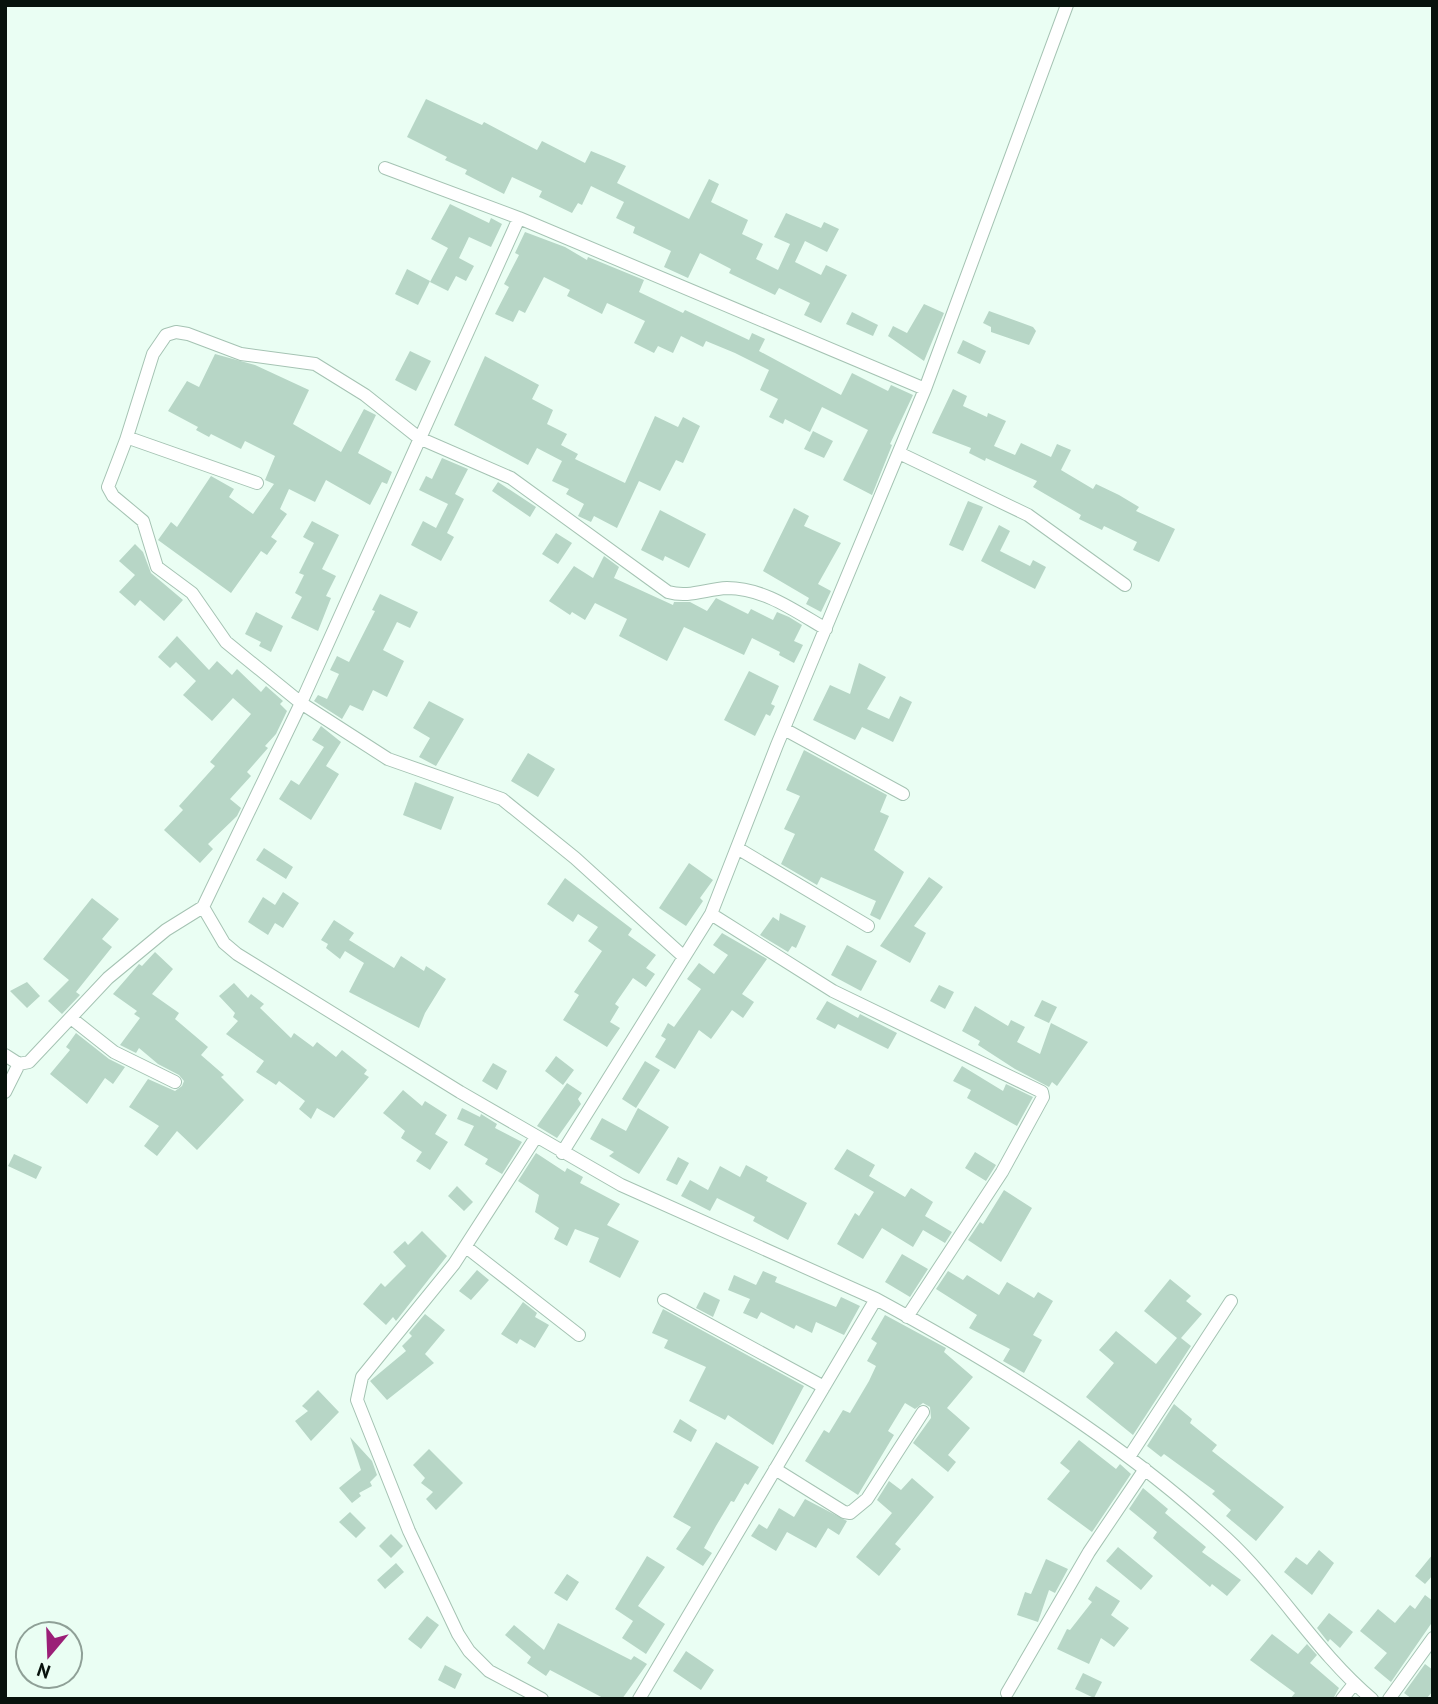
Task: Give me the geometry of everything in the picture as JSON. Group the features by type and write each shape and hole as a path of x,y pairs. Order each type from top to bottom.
{"street":[{"path":"562,1153 711,914 784,729 925,389 1067,5"},
{"path":"385,168 519,218 925,389"},
{"path":"5,1055 19,1064 29,1062 108,978 134,955 203,907 301,703 519,218"},
{"path":"684,957 575,858 502,799 388,759 301,703 226,642 192,593 157,566 143,521 113,496 108,487 153,354 166,335 176,332 241,354 325,368 419,438 511,478 668,592 680,596 724,588 748,590 765,595 826,629"},
{"path":"126,440 135,438 257,483"},
{"path":"899,453 1028,515 1125,585"},
{"path":"784,729 903,794"},
{"path":"737,848 868,926"},
{"path":"203,907 224,943 237,954 562,1153 641,1195 876,1299 998,1367 1129,1457 1226,1538 1263,1576 1354,1684 1372,1699"},
{"path":"711,914 833,991 1042,1092 1043,1097 1002,1171 907,1317"},
{"path":"71,1018 114,1052 175,1082"},
{"path":"5,1092 19,1064"},
{"path":"536,1137 466,1247 362,1377 357,1400 409,1531 458,1634 469,1651 489,1671 542,1699"},
{"path":"466,1247 579,1335"},
{"path":"639,1699 876,1299"},
{"path":"664,1300 824,1387"},
{"path":"1129,1457 1231,1301"},
{"path":"775,1469 844,1512 850,1513 867,1499 923,1412"},
{"path":"1007,1693 1089,1552 1145,1469"},
{"path":"1389,1699 1433,1638"},
{"path":"1342,1699 1354,1684"}],"building":[{"path":"426,99 482,125 484,122 537,150 542,141 585,163 591,151 626,166 617,183 689,219 709,179 719,184 711,202 748,220 742,234 763,244 756,259 778,270 790,244 774,237 786,213 821,228 824,222 839,229 827,252 805,241 795,262 821,275 826,265 847,275 821,323 804,315 810,303 779,288 775,295 729,273 731,269 700,253 688,278 664,267 671,251 633,233 635,227 616,218 624,202 591,186 582,205 578,203 572,213 539,197 542,191 512,177 504,194 465,174 467,170 445,160 447,157 407,137"},
{"path":"450,204 489,223 491,218 502,224 491,247 469,237 459,258 474,266 466,281 456,276 448,291 430,282 448,248 431,239"},
{"path":"525,232 565,247 587,260 588,257 644,280 639,292 683,313 685,310 749,340 752,333 765,339 759,351 841,395 852,373 888,391 891,385 913,395 890,444 892,445 872,495 843,480 868,430 822,407 810,432 785,419 783,424 769,417 778,399 760,390 769,370 735,353 706,341 703,347 681,336 673,353 658,346 654,353 634,343 645,321 607,303 602,314 567,296 570,290 544,277 525,313 519,310 513,322 495,314 509,287 504,284 519,255 515,253"},
{"path":"407,269 430,281 418,305 395,294"},
{"path":"924,304 944,313 924,361 888,336 893,326 907,333"},
{"path":"989,311 1033,327 1036,331 1029,345 991,332 991,327 983,323"},
{"path":"852,312 878,325 873,336 846,324"},
{"path":"963,340 986,351 980,364 957,353"},
{"path":"410,351 431,361 416,391 395,380"},
{"path":"215,354 255,365 309,390 293,424 341,452 364,409 376,415 358,453 392,472 387,484 382,482 370,505 326,480 315,502 289,489 280,509 287,514 271,537 277,541 267,555 261,551 231,593 158,540 171,522 177,527 211,476 234,489 229,497 253,514 274,484 265,480 275,456 245,441 241,449 211,434 209,437 196,430 198,427 168,411 187,381 199,387"},
{"path":"485,356 539,385 532,399 553,410 547,424 567,434 561,445 578,454 575,459 625,483 655,416 678,427 683,417 700,426 683,463 676,460 660,491 639,481 617,528 594,516 591,522 578,516 584,504 566,494 569,489 552,481 562,461 537,448 528,465 454,425"},
{"path":"953,389 967,396 963,406 987,417 988,413 1006,421 994,446 1015,455 1021,443 1051,457 1057,444 1071,450 1061,470 1093,489 1096,484 1119,495 1139,507 1136,511 1175,529 1159,562 1133,550 1137,542 1104,526 1102,530 1079,519 1081,515 1033,487 1037,481 986,458 985,461 969,453 971,448 932,433"},
{"path":"813,431 833,441 824,458 804,449"},
{"path":"442,458 468,469 455,494 464,499 447,533 454,537 441,561 411,545 423,521 436,528 448,504 419,490 426,476 432,479"},
{"path":"498,482 536,507 530,517 492,491"},
{"path":"968,501 983,507 963,551 949,545"},
{"path":"794,508 809,516 804,526 841,543 818,584 831,591 821,612 806,604 809,598 763,571"},
{"path":"660,510 706,534 689,568 665,556 663,561 641,550"},
{"path":"312,521 339,535 322,569 336,576 326,596 331,598 318,631 291,618 302,597 295,593 304,575 299,573 314,543 303,537"},
{"path":"999,525 1010,531 1000,551 1030,566 1033,560 1046,567 1035,589 981,561"},
{"path":"556,533 572,543 558,564 542,554"},
{"path":"135,544 143,552 151,573 183,600 164,621 140,600 135,606 119,592 135,575 119,561"},
{"path":"604,556 619,567 614,578 673,605 674,602 690,602 707,611 716,598 748,614 751,609 773,620 777,612 789,617 802,625 794,641 803,645 794,663 779,655 780,652 752,638 744,655 684,627 667,661 619,636 627,619 595,603 585,620 572,612 570,615 549,601 574,566 593,578"},
{"path":"380,594 418,612 410,628 397,622 383,650 404,661 387,697 373,690 363,711 350,705 342,719 314,701 318,695 327,699 339,674 330,670 337,656 349,662 375,611 372,610"},
{"path":"256,612 283,626 271,652 259,646 261,642 245,634"},
{"path":"177,636 209,670 217,661 232,675 237,669 261,692 266,686 283,701 280,704 287,711 276,734 265,746 268,748 247,772 251,776 230,799 241,808 237,816 208,844 213,849 200,863 164,830 183,810 179,806 215,766 210,762 251,714 233,698 212,721 183,695 196,681 176,662 170,668 158,657"},
{"path":"859,663 886,677 867,709 889,719 900,696 912,702 893,742 862,727 855,740 813,720 830,685 850,694"},
{"path":"749,671 779,686 771,704 775,706 770,716 766,714 755,736 724,720"},
{"path":"429,701 464,719 436,766 419,757 430,738 413,728"},
{"path":"321,726 341,742 326,766 339,774 311,820 279,799 291,780 299,785 324,747 312,740"},
{"path":"804,750 887,795 880,812 889,816 874,850 904,872 880,920 870,915 876,901 821,877 817,885 781,864 795,834 784,829 800,796 786,790"},
{"path":"528,753 555,769 538,797 511,781"},
{"path":"415,782 454,797 441,830 403,815"},
{"path":"264,848 293,867 286,879 256,860"},
{"path":"689,863 713,880 686,926 659,908"},
{"path":"929,877 943,887 914,926 926,933 910,963 880,946"},
{"path":"565,878 632,929 628,935 656,955 646,968 655,974 646,987 633,978 615,1004 619,1007 610,1022 620,1028 607,1047 563,1020 579,995 574,992 602,951 588,941 598,927 578,914 573,922 547,904"},
{"path":"283,892 299,903 283,928 275,923 268,935 248,922 263,897 275,905"},
{"path":"92,898 119,919 102,939 112,947 76,992 80,995 62,1014 48,1001 69,980 43,959"},
{"path":"780,913 806,926 796,948 792,946 788,952 760,935 773,917 779,921"},
{"path":"334,920 354,933 349,940 394,968 401,956 424,971 426,966 446,979 419,1028 349,992 364,963 345,951 340,959 326,948 328,944 321,940"},
{"path":"722,933 767,959 742,994 754,1002 743,1018 732,1010 711,1039 699,1030 675,1069 655,1057 666,1039 661,1036 668,1023 674,1027 701,989 687,979 699,963 714,974 728,955 713,945"},
{"path":"847,945 877,961 861,991 831,975"},
{"path":"155,952 173,969 152,994 179,1013 175,1019 208,1047 201,1055 224,1075 221,1077 244,1100 197,1150 177,1131 157,1156 144,1146 159,1126 129,1107 148,1079 175,1091 184,1081 139,1048 136,1053 120,1045 140,1018 134,1014 137,1011 113,994 139,964 142,966"},
{"path":"27,982 40,996 27,1008 10,991"},
{"path":"234,983 248,998 251,994 264,1004 260,1008 291,1038 294,1033 313,1047 317,1042 336,1057 342,1050 367,1070 364,1074 369,1077 334,1118 317,1108 311,1119 299,1109 305,1101 279,1081 276,1085 256,1072 264,1061 226,1034 238,1021 233,1017 235,1013 219,996"},
{"path":"939,985 954,992 945,1009 930,1001"},
{"path":"1042,1000 1057,1007 1049,1023 1034,1016"},
{"path":"827,1001 858,1018 860,1014 897,1033 888,1049 838,1024 835,1029 816,1019"},
{"path":"975,1006 1008,1026 1011,1020 1025,1027 1017,1042 1040,1054 1051,1023 1088,1042 1057,1086 1052,1082 1049,1087 1015,1069 978,1045 980,1041 962,1031"},
{"path":"76,1033 109,1059 125,1067 113,1084 105,1078 87,1104 50,1074 70,1050 66,1047"},
{"path":"556,1056 574,1070 563,1085 545,1071"},
{"path":"645,1061 660,1070 636,1108 622,1099"},
{"path":"493,1063 507,1071 497,1090 482,1081"},
{"path":"962,1066 1003,1091 1006,1084 1033,1097 1017,1126 967,1098 971,1090 953,1081"},
{"path":"567,1083 582,1093 578,1099 581,1104 557,1138 537,1126"},
{"path":"403,1090 422,1106 425,1101 447,1115 435,1134 448,1142 430,1170 416,1161 422,1152 401,1138 405,1131 383,1113"},
{"path":"462,1108 480,1117 481,1114 497,1124 495,1128 522,1142 502,1174 485,1164 488,1159 464,1145 474,1126 457,1119"},
{"path":"638,1108 669,1127 639,1174 609,1156 614,1152 590,1139 602,1118 626,1131"},
{"path":"847,1149 875,1165 869,1176 905,1197 911,1188 933,1202 925,1216 952,1232 945,1243 923,1230 913,1247 882,1228 863,1259 837,1244 855,1213 859,1216 874,1192 834,1169"},
{"path":"975,1152 996,1165 986,1181 965,1168"},
{"path":"536,1153 565,1172 567,1168 583,1177 580,1183 620,1204 607,1225 639,1241 620,1278 589,1262 599,1238 575,1229 567,1246 554,1239 559,1228 535,1212 539,1195 518,1181"},
{"path":"14,1154 42,1167 36,1179 8,1166"},
{"path":"678,1157 689,1163 677,1185 666,1180"},
{"path":"746,1165 768,1177 766,1181 807,1203 788,1240 753,1221 755,1217 717,1198 710,1211 681,1196 690,1180 708,1190 720,1166 740,1177"},
{"path":"457,1186 473,1202 464,1211 448,1196"},
{"path":"1004,1190 1032,1208 1001,1262 968,1240 980,1222 983,1224"},
{"path":"422,1231 447,1256 396,1321 393,1317 386,1325 363,1304 381,1283 385,1287 406,1266 393,1252 405,1241 408,1245"},
{"path":"902,1254 928,1269 910,1297 885,1282"},
{"path":"477,1270 489,1280 471,1300 459,1291"},
{"path":"763,1271 777,1277 775,1282 836,1307 841,1297 860,1306 844,1335 816,1322 812,1333 796,1325 794,1329 761,1312 757,1319 743,1313 750,1299 728,1290 734,1275 756,1285"},
{"path":"948,1271 963,1280 967,1275 999,1295 1007,1282 1034,1298 1038,1292 1053,1301 1033,1335 1042,1340 1024,1373 1003,1361 1010,1349 969,1328 977,1315 936,1289"},
{"path":"1170,1279 1191,1296 1186,1301 1202,1314 1181,1338 1191,1346 1133,1435 1086,1397 1114,1363 1099,1350 1116,1331 1156,1364 1177,1338 1144,1311"},
{"path":"704,1292 720,1300 713,1317 696,1308"},
{"path":"523,1302 537,1313 535,1317 549,1325 535,1348 520,1339 517,1344 501,1334"},
{"path":"663,1309 804,1386 773,1445 728,1415 725,1420 689,1401 706,1367 664,1348 668,1340 652,1333"},
{"path":"425,1314 445,1330 425,1354 434,1363 387,1400 370,1381 406,1351 402,1346 412,1336 409,1333"},
{"path":"885,1315 946,1348 944,1352 973,1377 947,1408 970,1428 948,1455 956,1462 948,1472 913,1443 931,1418 930,1407 923,1403 915,1409 905,1403 888,1431 894,1435 858,1495 805,1461 824,1430 829,1433 843,1410 850,1413 869,1381 876,1366 867,1361 877,1343 871,1339"},
{"path":"318,1390 339,1412 311,1441 295,1421 308,1411 302,1406"},
{"path":"1174,1404 1192,1419 1190,1423 1217,1445 1212,1451 1284,1507 1256,1541 1226,1516 1231,1510 1212,1494 1215,1491 1164,1454 1161,1457 1147,1446"},
{"path":"680,1419 697,1430 691,1442 673,1432"},
{"path":"350,1437 372,1461 377,1475 370,1482 372,1486 359,1493 361,1496 352,1503 339,1488 361,1470"},
{"path":"1079,1440 1116,1469 1120,1464 1131,1474 1092,1532 1047,1499 1070,1471 1060,1463"},
{"path":"716,1442 759,1467 734,1502 731,1501 716,1526 704,1548 712,1553 703,1566 676,1549 691,1527 673,1517"},
{"path":"429,1449 463,1483 436,1510 426,1499 433,1492 421,1483 425,1478 413,1465"},
{"path":"912,1478 934,1497 895,1544 901,1549 879,1576 856,1557 892,1513 877,1500 889,1481 901,1490"},
{"path":"1143,1488 1168,1509 1165,1513 1206,1547 1202,1552 1241,1580 1227,1596 1212,1584 1210,1587 1153,1538 1157,1532 1129,1509"},
{"path":"805,1499 847,1521 839,1535 828,1528 816,1548 787,1532 776,1551 751,1536 759,1524 767,1529 779,1508 794,1517"},
{"path":"350,1512 366,1528 356,1538 339,1522"},
{"path":"391,1534 403,1546 391,1558 379,1546"},
{"path":"1118,1547 1153,1576 1141,1590 1106,1561"},
{"path":"1319,1550 1334,1563 1312,1595 1284,1572 1296,1557 1307,1565"},
{"path":"1433,1554 1433,1575 1425,1584 1415,1576"},
{"path":"647,1556 665,1567 638,1606 665,1624 646,1654 622,1638 633,1621 615,1609"},
{"path":"1046,1559 1068,1569 1055,1593 1049,1590 1038,1622 1017,1615 1025,1592 1031,1594"},
{"path":"396,1563 404,1572 385,1589 377,1580"},
{"path":"567,1574 579,1582 567,1601 554,1593"},
{"path":"1096,1586 1120,1601 1111,1615 1129,1628 1114,1647 1101,1638 1089,1664 1057,1649 1067,1629 1070,1630 1092,1602 1088,1599"},
{"path":"1425,1595 1433,1601 1433,1621 1391,1682 1374,1668 1387,1653 1360,1631 1378,1609 1395,1623 1410,1605 1415,1609"},
{"path":"1329,1613 1353,1632 1340,1648 1330,1639 1328,1642 1317,1628"},
{"path":"427,1616 439,1625 421,1649 408,1639"},
{"path":"558,1623 631,1660 634,1656 647,1664 622,1699 605,1699 550,1670 546,1676 527,1663 531,1657 505,1635 514,1625 544,1650"},
{"path":"1272,1634 1298,1654 1307,1644 1317,1655 1310,1663 1339,1688 1333,1699 1290,1699 1295,1693 1250,1660"},
{"path":"686,1651 714,1670 701,1690 673,1671"},
{"path":"1425,1664 1433,1670 1433,1691 1426,1699 1412,1699 1404,1693"},
{"path":"445,1665 462,1674 455,1689 438,1680"},
{"path":"1083,1673 1102,1682 1094,1698 1075,1689"}]}
